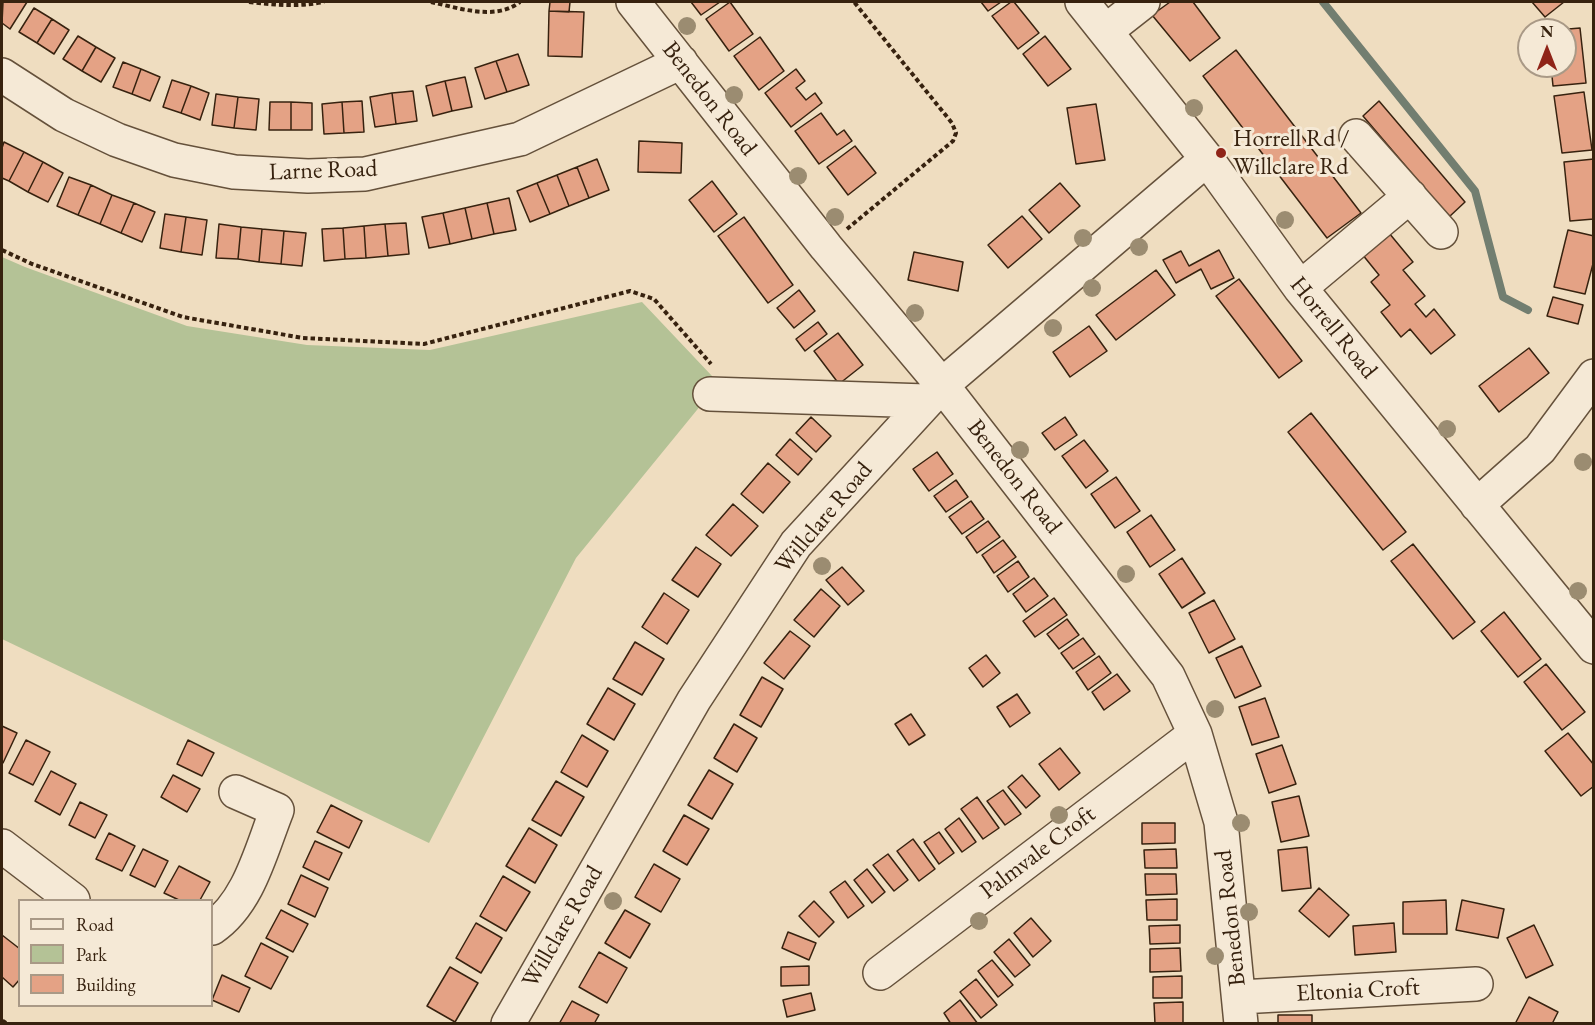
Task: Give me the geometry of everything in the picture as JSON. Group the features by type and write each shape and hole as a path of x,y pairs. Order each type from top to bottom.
{"street":[{"name":"Benedon Road","path":"633,2 826,247 934,393 1168,676 1195,734 1221,822 1240,1010"},
{"name":"Horrell Road","path":"1082,2 1207,159 1300,288 1593,647"},
{"path":"1106,31 1143,2"},
{"name":"Larne Road","path":"2,75 64,115 117,140 174,160 234,172 308,176 365,174 520,140 681,62"},
{"path":"1356,136 1441,232"},
{"name":"Willclare Road","path":"508,1023 694,700 796,543 934,393 1207,159"},
{"path":"1300,288 1410,196"},
{"path":"1477,506 1540,448 1593,376"},
{"path":"725,395 934,393"},
{"name":"Palmvale Croft","path":"880,973 1195,734"},
{"path":"213,927 231,913 242,897 277,810 236,792"},
{"path":"2,846 72,899"},
{"name":"Eltonia Croft","path":"1240,1010 1476,984"}],"path":[{"path":"249,2 280,6 324,2"},
{"path":"431,2 495,12 515,6 520,2"},
{"path":"826,247 953,141 956,133 952,123 854,2"},
{"path":"2,250 32,264 183,317 303,338 424,344 630,291 654,299 725,395"},
{"path":"3,1023 6,1019"}],"green space":[{"path":"2,257 187,326 307,345 430,350 642,302 712,376 710,394 576,558 429,843 2,639"}],"building":[{"path":"3,2 27,2 10,29 2,23"},
{"path":"550,2 570,2 569,12 549,11"},
{"path":"691,2 720,2 701,15"},
{"path":"730,2 753,34 729,51 706,19"},
{"path":"981,2 1001,2 988,11"},
{"path":"1014,2 1039,33 1018,49 992,16"},
{"path":"1170,2 1193,2 1220,38 1190,61 1152,15"},
{"path":"1532,2 1564,2 1545,17"},
{"path":"34,8 52,19 37,43 19,32"},
{"path":"549,11 584,12 582,57 548,56"},
{"path":"52,19 69,30 54,54 37,43"},
{"path":"1577,28 1580,28 1586,83 1553,86 1552,78 1577,78"},
{"path":"78,36 96,47 82,71 63,59"},
{"path":"1045,36 1071,69 1048,86 1023,54"},
{"path":"760,37 784,71 759,90 734,56"},
{"path":"96,47 115,58 101,82 82,71"},
{"path":"1236,50 1361,213 1327,238 1203,76"},
{"path":"518,54 529,85 507,92 496,61"},
{"path":"496,61 507,92 485,99 475,68"},
{"path":"123,62 141,69 132,94 113,87"},
{"path":"141,69 160,77 150,101 132,94"},
{"path":"796,69 805,81 796,88 806,100 815,93 822,103 791,127 765,93"},
{"path":"465,77 472,107 452,111 445,81"},
{"path":"172,80 191,86 181,113 163,107"},
{"path":"445,81 452,111 433,116 426,86"},
{"path":"191,86 209,93 200,120 181,113"},
{"path":"413,91 417,121 396,124 392,93"},
{"path":"1584,92 1592,150 1562,153 1554,96"},
{"path":"392,93 396,124 375,127 370,97"},
{"path":"216,94 238,97 234,128 212,125"},
{"path":"238,97 259,99 256,130 234,128"},
{"path":"362,101 364,132 344,133 342,102"},
{"path":"1379,101 1465,202 1449,217 1363,116"},
{"path":"270,102 291,102 291,130 269,130"},
{"path":"291,102 312,103 312,130 291,130"},
{"path":"342,102 344,133 324,134 322,104"},
{"path":"1096,104 1105,160 1076,164 1067,108"},
{"path":"821,113 837,135 844,130 852,141 819,164 795,131"},
{"path":"639,141 682,143 681,173 638,172"},
{"path":"4,142 24,152 9,181 2,178"},
{"path":"855,146 876,173 848,195 827,167"},
{"path":"24,152 43,162 28,192 9,181"},
{"path":"597,159 609,190 589,198 577,167"},
{"path":"1594,159 1594,219 1570,221 1564,162"},
{"path":"43,162 63,173 48,202 28,192"},
{"path":"577,167 589,198 569,206 557,175"},
{"path":"557,175 569,206 550,214 537,183"},
{"path":"69,177 91,185 78,215 57,206"},
{"path":"712,181 737,214 714,232 689,200"},
{"path":"537,183 550,214 530,222 517,191"},
{"path":"1060,183 1080,206 1049,233 1029,210"},
{"path":"91,185 112,195 100,224 78,215"},
{"path":"112,195 134,203 121,233 100,224"},
{"path":"509,198 516,230 494,234 487,203"},
{"path":"134,203 155,212 142,242 121,233"},
{"path":"487,203 494,234 472,239 465,208"},
{"path":"465,208 472,239 450,244 443,213"},
{"path":"443,213 450,244 429,248 422,217"},
{"path":"165,214 186,217 181,252 160,248"},
{"path":"1022,216 1042,239 1008,268 988,245"},
{"path":"186,217 207,220 202,255 181,252"},
{"path":"744,217 793,285 768,303 718,236"},
{"path":"406,223 409,254 388,256 385,224"},
{"path":"219,224 241,227 238,259 216,258"},
{"path":"385,224 388,256 366,258 364,226"},
{"path":"364,226 366,258 345,259 343,228"},
{"path":"241,227 262,229 259,262 238,259"},
{"path":"343,228 345,259 324,261 322,229"},
{"path":"262,229 284,231 281,264 259,262"},
{"path":"1568,230 1594,236 1594,260 1585,294 1554,287"},
{"path":"284,231 306,233 302,266 281,264"},
{"path":"1389,233 1413,262 1403,270 1425,296 1415,304 1426,317 1434,309 1455,335 1431,354 1410,329 1401,337 1381,312 1390,305 1371,282 1379,275 1362,254"},
{"path":"1219,250 1234,278 1211,289 1201,269 1176,283 1163,260 1181,251 1189,266"},
{"path":"914,252 963,262 958,291 908,280"},
{"path":"1156,270 1175,295 1116,340 1096,315"},
{"path":"1239,279 1302,361 1279,378 1216,296"},
{"path":"799,290 815,311 794,328 777,308"},
{"path":"1553,297 1583,305 1578,324 1547,316"},
{"path":"818,322 827,334 805,351 796,339"},
{"path":"1089,326 1107,351 1070,377 1053,352"},
{"path":"838,333 863,365 839,384 814,351"},
{"path":"1529,348 1549,373 1499,412 1479,386"},
{"path":"1311,413 1406,532 1383,550 1288,432"},
{"path":"811,417 831,436 816,452 796,433"},
{"path":"1065,417 1077,435 1055,450 1042,433"},
{"path":"790,439 812,459 798,475 776,455"},
{"path":"1084,440 1108,471 1086,488 1062,456"},
{"path":"937,452 953,474 929,491 913,469"},
{"path":"768,463 790,482 763,513 741,494"},
{"path":"1116,477 1140,511 1115,528 1091,494"},
{"path":"956,480 968,497 946,512 934,496"},
{"path":"971,501 984,519 962,534 949,517"},
{"path":"733,504 758,526 731,556 706,535"},
{"path":"1151,515 1175,550 1150,567 1127,532"},
{"path":"988,521 1000,537 977,553 966,537"},
{"path":"1003,540 1016,557 994,573 982,555"},
{"path":"1413,544 1475,622 1453,639 1391,561"},
{"path":"696,547 721,564 698,597 672,580"},
{"path":"1182,558 1205,593 1182,608 1159,574"},
{"path":"1018,561 1029,577 1008,592 997,576"},
{"path":"842,567 864,591 848,605 826,580"},
{"path":"1034,578 1048,596 1026,612 1013,594"},
{"path":"821,589 840,606 814,637 794,620"},
{"path":"664,593 689,610 667,644 642,627"},
{"path":"1054,598 1067,615 1035,637 1023,621"},
{"path":"1214,600 1235,639 1209,653 1189,613"},
{"path":"1504,612 1541,659 1518,677 1481,631"},
{"path":"1067,619 1079,635 1059,649 1047,634"},
{"path":"790,631 810,646 784,679 764,663"},
{"path":"1083,638 1095,654 1073,669 1061,653"},
{"path":"635,642 664,659 642,695 613,679"},
{"path":"1242,646 1261,686 1235,698 1216,658"},
{"path":"986,655 1000,673 983,687 969,668"},
{"path":"1099,656 1111,673 1088,690 1076,672"},
{"path":"1546,664 1585,712 1562,730 1524,682"},
{"path":"1117,674 1130,691 1104,710 1092,692"},
{"path":"762,677 783,689 761,727 740,715"},
{"path":"608,688 635,704 614,740 587,724"},
{"path":"1017,694 1030,713 1010,727 997,707"},
{"path":"1265,698 1279,737 1252,745 1239,707"},
{"path":"911,714 925,735 909,745 895,724"},
{"path":"734,724 757,738 737,772 714,758"},
{"path":"2,726 17,733 3,763 2,763"},
{"path":"1568,733 1594,765 1594,786 1581,796 1545,751"},
{"path":"582,735 608,751 587,787 561,772"},
{"path":"26,740 50,752 33,785 9,773"},
{"path":"188,740 214,753 202,776 177,764"},
{"path":"1282,745 1296,784 1269,793 1256,754"},
{"path":"1060,748 1080,773 1059,790 1039,764"},
{"path":"709,770 733,784 712,819 688,805"},
{"path":"51,771 76,784 60,815 35,801"},
{"path":"173,775 200,789 187,812 161,797"},
{"path":"1022,775 1040,796 1026,808 1008,787"},
{"path":"556,781 584,797 561,836 532,820"},
{"path":"1003,790 1021,814 1005,825 987,801"},
{"path":"1299,796 1309,836 1281,842 1272,802"},
{"path":"977,797 999,828 983,839 961,809"},
{"path":"80,802 107,815 95,838 69,825"},
{"path":"331,805 362,821 349,848 317,832"},
{"path":"684,815 709,829 687,865 663,851"},
{"path":"959,818 976,842 962,852 945,829"},
{"path":"1142,823 1175,823 1175,843 1142,844"},
{"path":"529,828 557,845 535,883 506,866"},
{"path":"939,832 954,853 939,864 924,842"},
{"path":"109,833 135,846 122,871 96,859"},
{"path":"913,839 935,869 919,881 897,851"},
{"path":"315,841 342,853 329,880 303,867"},
{"path":"1307,847 1311,888 1282,891 1278,850"},
{"path":"143,849 168,861 155,887 130,875"},
{"path":"1176,849 1177,868 1145,868 1144,850"},
{"path":"888,854 908,880 894,891 873,865"},
{"path":"654,864 680,879 661,912 635,897"},
{"path":"179,866 210,882 201,899 177,899 164,893"},
{"path":"867,869 885,892 872,903 854,880"},
{"path":"1145,874 1176,874 1177,894 1146,895"},
{"path":"301,875 328,888 315,917 288,904"},
{"path":"503,876 530,892 506,931 480,916"},
{"path":"845,881 864,906 848,918 830,892"},
{"path":"1319,888 1349,915 1329,937 1299,911"},
{"path":"1177,899 1177,920 1147,920 1146,900"},
{"path":"1446,900 1447,934 1403,934 1403,902"},
{"path":"1462,900 1504,909 1498,938 1456,930"},
{"path":"814,901 834,922 819,937 799,916"},
{"path":"281,910 308,924 293,952 266,938"},
{"path":"625,910 650,924 630,958 605,943"},
{"path":"1031,918 1051,941 1033,957 1014,933"},
{"path":"476,923 502,938 481,973 456,958"},
{"path":"1394,923 1396,952 1355,955 1353,926"},
{"path":"1180,925 1180,943 1150,944 1149,926"},
{"path":"1534,925 1553,965 1526,978 1507,938"},
{"path":"788,932 816,943 809,960 782,948"},
{"path":"2,935 18,947 18,981 13,987 2,977"},
{"path":"1009,939 1030,965 1015,977 994,952"},
{"path":"261,943 288,957 271,989 245,976"},
{"path":"1180,948 1181,971 1150,972 1150,949"},
{"path":"599,952 627,968 607,1003 579,987"},
{"path":"992,960 1013,985 998,997 978,971"},
{"path":"809,966 809,985 781,986 781,967"},
{"path":"450,967 478,983 455,1022 427,1006"},
{"path":"222,975 250,988 239,1012 213,1000"},
{"path":"1182,976 1182,998 1153,998 1153,977"},
{"path":"976,979 997,1005 981,1018 960,992"},
{"path":"811,993 815,1010 787,1017 783,1000"},
{"path":"1529,997 1558,1012 1552,1024 1515,1024"},
{"path":"960,1000 978,1024 951,1024 944,1013"},
{"path":"572,1001 599,1015 594,1024 559,1024"},
{"path":"1183,1002 1183,1024 1155,1024 1154,1003"},
{"path":"1278,1015 1312,1015 1312,1024 1278,1024"}],"waterway":[{"path":"1323,2 1475,191 1503,297 1528,310"}],"place":[{"name":"Horrell Rd / Willclare Rd","path":"1221,153"}]}
